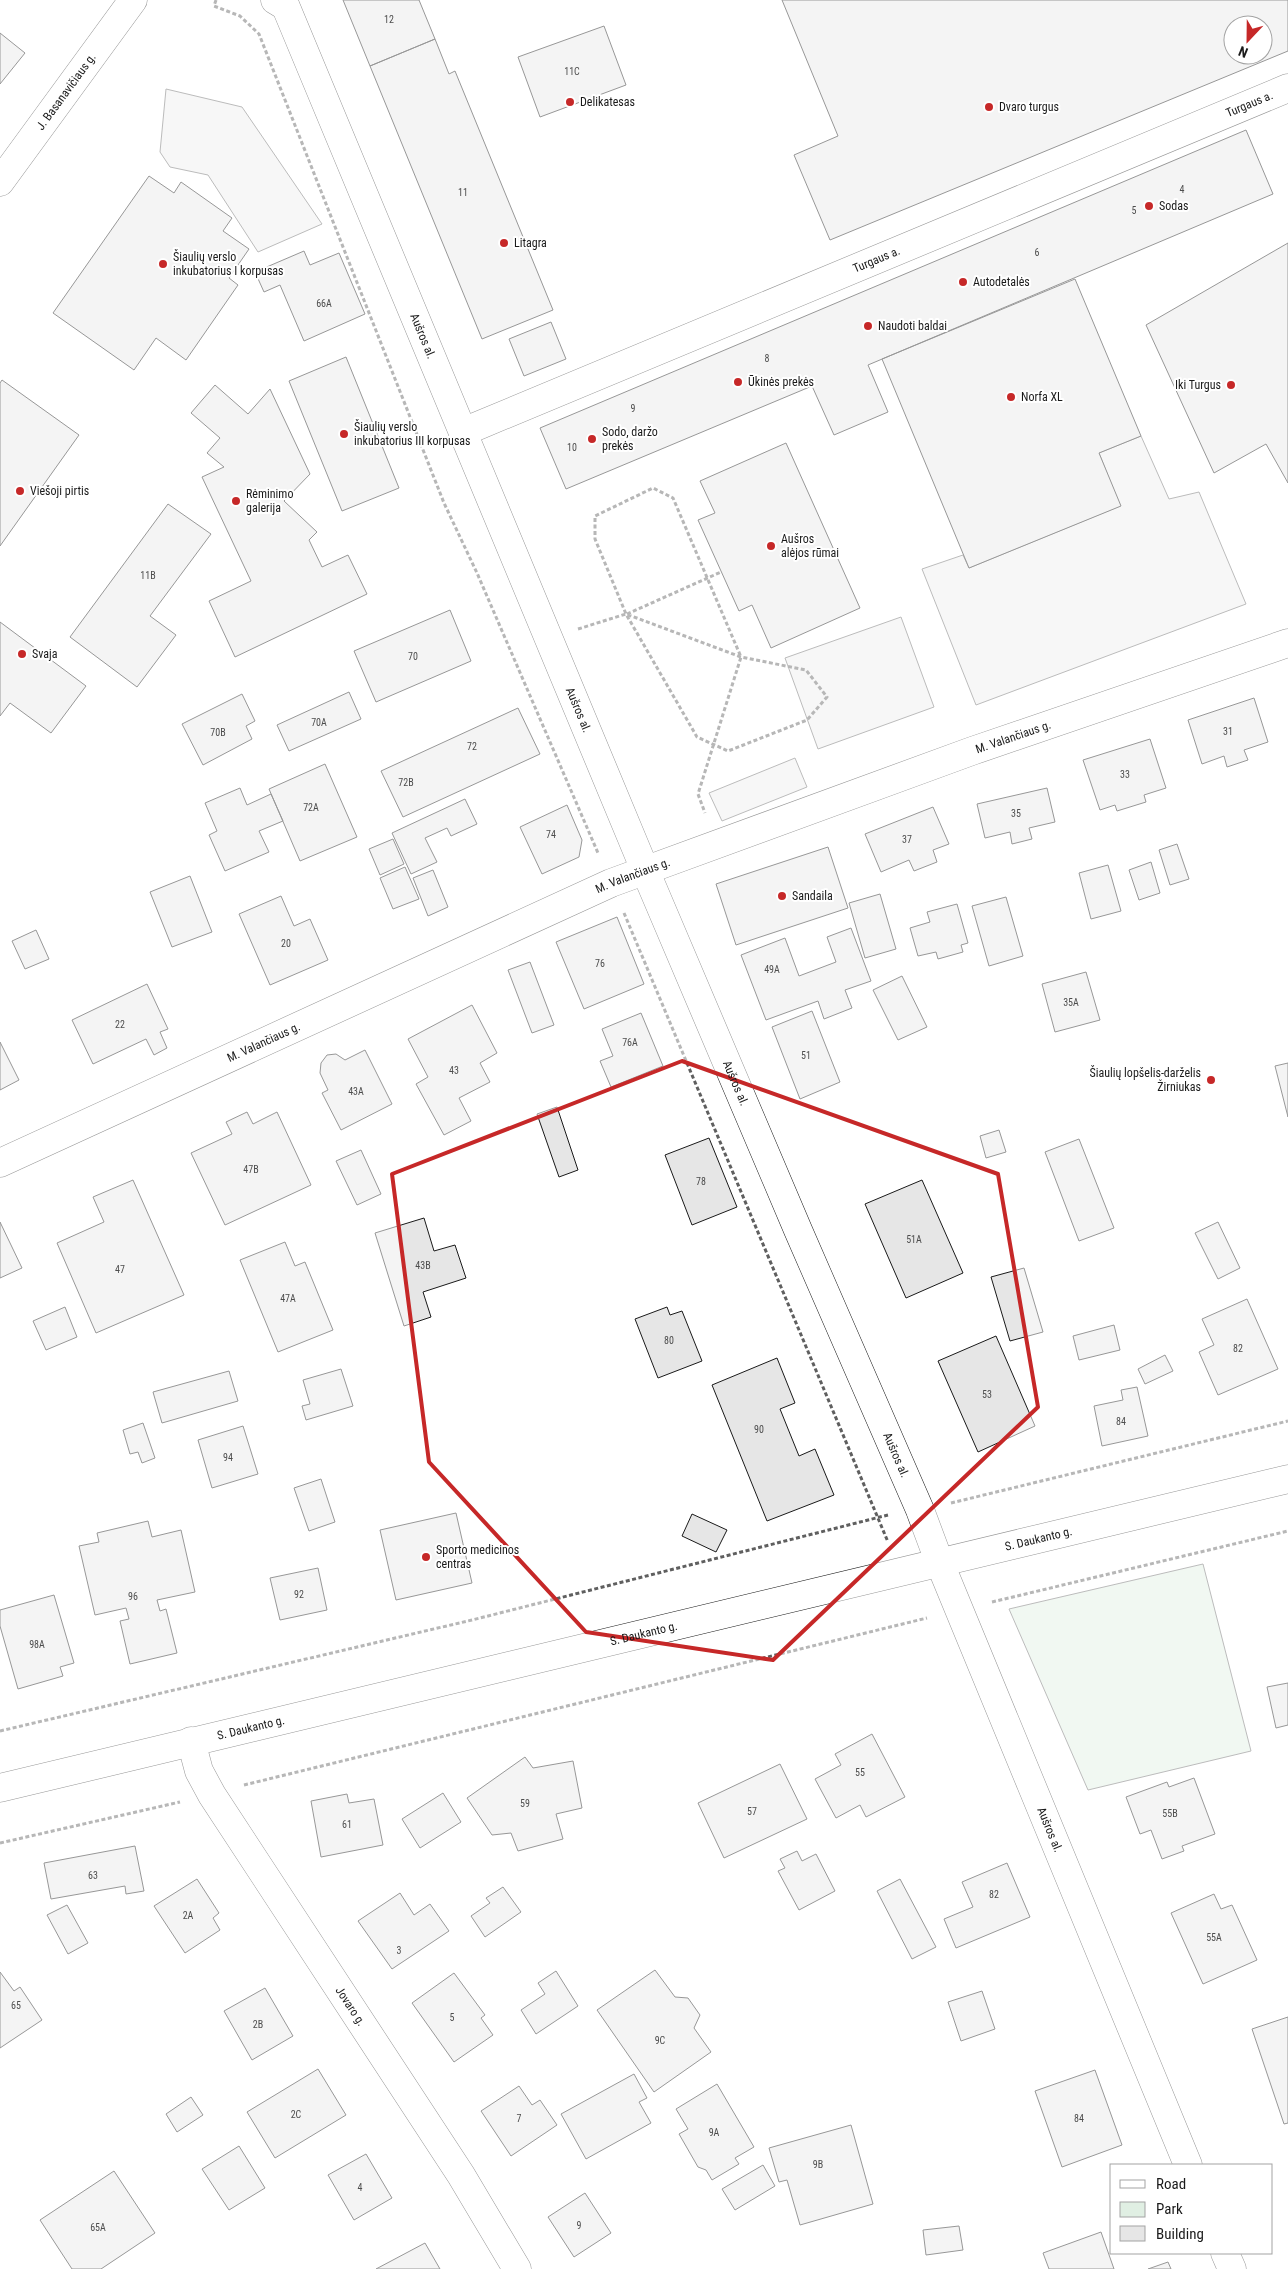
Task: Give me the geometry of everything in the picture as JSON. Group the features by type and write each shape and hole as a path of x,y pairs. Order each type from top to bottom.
{"street":[{"name":"J. Basanavičiaus g.","path":"0,182 133,0"},
{"name":"Aušros al.","path":"281,2 463,432 645,870 798,1230 920,1510 939,1561 1188,2164"},
{"name":"Turgaus a.","path":"463,432 1288,88"},
{"name":"M. Valančiaus g.","path":"0,1162 611,883 972,751 1288,643"},
{"name":"S. Daukanto g.","path":"0,1788 190,1740 1288,1479"},
{"name":"Jovaro g.","path":"190,1740 199,1771 212,1795 461,2175 517,2269"},
{"path":"1225,2254 1232,2269"}],"path":[{"path":"216,0 214,6 240,16 259,34 444,503 477,573 611,883 899,1571"},
{"path":"626,614 741,657 806,670 827,697 807,720 728,751 714,746 697,737 626,614 595,539 595,516 652,488 672,498 741,657 714,746 698,794 717,843"},
{"path":"549,638 626,614 721,572"},
{"path":"981,1496 1288,1421"},
{"path":"0,1731 472,1620 878,1517"},
{"path":"0,1843 212,1795 265,1779 1288,1531"}],"highlighted area":[{"path":"682,1061 998,1174 1038,1407 773,1660 586,1632 429,1462 392,1174"}],"green space":[{"path":"1203,1564 1251,1751 1088,1790 1009,1609"}],"shaded area":[{"path":"166,89 242,107 322,224 258,252 208,175 170,167 160,152"},
{"path":"1141,436 1169,499 1199,492 1246,604 976,705 922,569 963,555 969,568 1120,506 1099,453"},
{"path":"901,617 934,707 818,749 785,658"},
{"path":"795,758 807,787 722,821 709,793"}],"building":[{"path":"343,0 419,0 435,39 370,66"},
{"name":"Dvaro turgus","path":"782,0 1288,0 1288,51 1273,57 1273,15 1223,15 1223,65 1254,65 830,240 794,155 838,136"},
{"path":"604,26 626,85 540,117 518,57"},
{"path":"0,33 25,53 0,84"},
{"path":"435,39 449,74 455,71 553,310 482,339 370,66"},
{"path":"1246,130 1273,194 868,365 888,412 834,435 812,386 566,489 540,428"},
{"name":"Šiaulių verslo inkubatorius I korpusas","path":"149,176 174,193 181,182 232,218 223,231 249,249 229,278 238,285 186,360 156,338 134,370 53,313"},
{"name":"Iki Turgus","path":"1288,243 1288,483 1266,444 1214,473 1146,325"},
{"path":"304,251 310,265 339,253 365,314 304,341 280,285 264,292 255,272"},
{"name":"Norfa XL","path":"1075,279 1141,436 1099,453 1121,506 969,568 882,359"},
{"path":"551,322 566,359 524,376 509,339"},
{"name":"Šiaulių verslo inkubatorius III korpusas","path":"346,357 399,488 342,511 289,381"},
{"name":"Viešoji pirtis","path":"2,380 79,435 0,546 0,383"},
{"path":"215,385 248,414 270,389 310,474 284,501 317,532 309,540 322,567 348,555 367,594 235,657 209,601 251,581 202,477 224,467 207,453 220,438 191,413"},
{"name":"Aušros alėjos rūmai","path":"786,443 860,608 771,648 752,605 739,611 698,520 715,513 700,481"},
{"path":"168,504 211,534 150,616 176,635 137,687 70,637"},
{"path":"450,610 471,661 376,702 354,651"},
{"name":"Svaja","path":"0,622 86,686 51,733 10,703 0,716"},
{"path":"349,692 361,719 289,751 277,725"},
{"path":"242,694 255,721 246,726 252,739 203,765 182,724"},
{"path":"1254,698 1268,742 1244,750 1248,760 1227,767 1224,756 1202,764 1188,720"},
{"path":"518,708 540,754 403,817 381,771"},
{"path":"1150,739 1166,788 1144,795 1146,802 1117,811 1115,805 1100,810 1083,760"},
{"path":"325,764 357,837 300,861 269,789"},
{"path":"240,788 247,805 271,794 283,821 259,831 269,852 225,871 209,835 217,831 205,803"},
{"path":"1047,788 1055,822 1029,828 1032,839 1012,844 1010,832 985,838 977,804"},
{"path":"465,799 477,824 451,836 447,828 425,838 437,862 411,874 392,833"},
{"path":"567,805 582,840 579,857 542,874 520,827"},
{"path":"933,807 949,844 933,850 937,862 914,871 909,860 881,872 865,834"},
{"path":"393,839 404,864 380,875 369,849"},
{"path":"1177,844 1189,879 1170,885 1159,850"},
{"name":"Sandaila","path":"828,847 848,908 736,945 716,884"},
{"path":"1151,862 1160,893 1139,900 1129,870"},
{"path":"1108,865 1121,911 1091,919 1079,873"},
{"path":"405,867 419,899 393,909 380,878"},
{"path":"433,870 448,907 428,916 413,878"},
{"path":"190,876 212,932 172,947 150,892"},
{"path":"880,894 896,949 865,958 849,903"},
{"path":"281,896 294,926 310,919 328,960 270,985 239,914"},
{"path":"1006,897 1023,956 989,966 972,906"},
{"path":"957,904 968,943 961,945 963,952 938,959 936,952 918,956 910,928 930,922 927,912"},
{"path":"617,917 644,984 584,1009 556,942"},
{"path":"851,928 871,981 845,990 852,1008 824,1019 818,1001 766,1020 741,955 785,938 799,976 836,962 827,937"},
{"path":"36,930 49,959 25,969 12,941"},
{"path":"530,962 554,1025 532,1033 508,970"},
{"path":"1086,972 1100,1020 1055,1032 1042,984"},
{"path":"902,976 927,1027 898,1040 873,990"},
{"path":"147,984 168,1029 160,1032 167,1048 154,1055 146,1039 93,1064 72,1020"},
{"path":"472,1005 497,1053 480,1063 490,1082 459,1098 471,1121 444,1135 416,1084 428,1077 408,1039"},
{"path":"812,1011 840,1082 800,1099 772,1027"},
{"path":"641,1013 663,1066 611,1087 600,1061 613,1056 602,1029"},
{"path":"0,1042 19,1080 0,1090"},
{"path":"365,1050 392,1104 341,1130 322,1093 328,1090 320,1073 321,1063 327,1055 336,1054 345,1060"},
{"path":"1288,1063 1288,1117 1275,1066"},
{"path":"557,1107 578,1170 559,1177 537,1114"},
{"path":"247,1112 253,1124 277,1112 311,1185 225,1225 191,1153 232,1134 226,1122"},
{"path":"999,1130 1006,1152 986,1158 980,1136"},
{"path":"709,1138 737,1207 692,1225 665,1155"},
{"path":"1079,1139 1114,1228 1079,1241 1045,1152"},
{"path":"361,1150 381,1194 357,1205 336,1161"},
{"path":"133,1180 184,1295 96,1333 57,1243 104,1222 93,1197"},
{"path":"922,1180 963,1273 906,1298 865,1204"},
{"path":"424,1218 434,1251 455,1245 466,1278 423,1292 431,1317 404,1326 375,1233"},
{"path":"0,1222 22,1268 0,1278"},
{"path":"1218,1222 1240,1268 1218,1279 1195,1233"},
{"path":"285,1242 295,1266 305,1262 333,1330 278,1352 240,1260"},
{"path":"1024,1268 1043,1332 1010,1341 991,1277"},
{"path":"1247,1299 1278,1369 1218,1395 1199,1352 1214,1345 1202,1319"},
{"path":"65,1307 77,1337 46,1350 33,1321"},
{"path":"667,1307 670,1315 682,1311 702,1361 658,1378 635,1319"},
{"path":"1114,1325 1120,1350 1079,1360 1073,1336"},
{"path":"996,1336 1035,1426 978,1452 938,1361"},
{"path":"1165,1355 1173,1371 1145,1384 1138,1369"},
{"path":"777,1358 795,1403 780,1409 799,1456 815,1449 834,1495 767,1521 712,1385"},
{"path":"341,1369 353,1406 306,1420 302,1406 310,1404 303,1380"},
{"path":"229,1371 238,1401 162,1423 153,1392"},
{"path":"1137,1387 1148,1436 1102,1446 1094,1406 1123,1400 1121,1390"},
{"path":"143,1423 155,1458 142,1463 138,1452 130,1454 123,1430"},
{"path":"243,1426 258,1474 212,1488 198,1440"},
{"path":"321,1479 335,1522 309,1531 294,1488"},
{"name":"Sporto medicinos centras","path":"456,1513 472,1583 396,1600 380,1530"},
{"path":"692,1514 727,1530 716,1552 682,1536"},
{"path":"148,1521 152,1537 181,1530 195,1592 157,1600 160,1611 166,1609 177,1653 130,1664 120,1621 129,1619 126,1608 95,1615 79,1546 99,1542 97,1533"},
{"path":"318,1568 327,1610 280,1620 270,1578"},
{"path":"54,1595 74,1663 60,1667 63,1676 18,1689 0,1626 0,1610"},
{"path":"1288,1683 1288,1725 1276,1728 1267,1687"},
{"path":"872,1734 905,1797 866,1817 860,1805 836,1818 815,1779 841,1765 835,1754"},
{"path":"525,1757 533,1768 573,1761 582,1808 556,1814 563,1839 518,1851 511,1833 492,1835 467,1798"},
{"path":"780,1764 807,1819 724,1858 698,1803"},
{"path":"1194,1778 1215,1834 1182,1846 1184,1851 1162,1859 1151,1830 1140,1834 1126,1797 1167,1782 1169,1787"},
{"path":"443,1793 461,1822 420,1848 402,1819"},
{"path":"347,1794 349,1803 374,1799 383,1845 321,1857 311,1801"},
{"path":"135,1846 144,1891 126,1894 125,1886 51,1899 44,1863"},
{"path":"797,1851 802,1861 816,1854 835,1891 799,1910 778,1871 785,1868 780,1859"},
{"path":"1007,1863 1030,1917 956,1948 944,1919 973,1907 962,1882"},
{"path":"197,1879 219,1913 213,1918 220,1930 185,1953 154,1906"},
{"path":"900,1879 936,1947 912,1959 877,1891"},
{"path":"503,1887 521,1912 485,1937 471,1916 490,1903 486,1898"},
{"path":"400,1893 414,1915 430,1904 449,1931 392,1969 358,1921"},
{"path":"1214,1894 1221,1909 1232,1905 1257,1960 1203,1984 1171,1913"},
{"path":"67,1905 88,1943 68,1954 47,1915"},
{"path":"655,1970 675,1997 688,1998 700,2015 694,2028 711,2052 654,2092 597,2010"},
{"path":"556,1971 578,2006 536,2034 521,2010 545,1994 538,1983"},
{"path":"0,1972 14,1991 20,1987 42,2020 0,2048"},
{"path":"454,1973 485,2015 481,2018 493,2035 454,2062 412,2003"},
{"path":"265,1988 293,2036 252,2060 224,2011"},
{"path":"982,1991 995,2029 961,2041 948,2002"},
{"path":"1288,2017 1288,2123 1284,2124 1252,2029"},
{"path":"318,2069 346,2115 275,2158 247,2112"},
{"path":"1095,2070 1122,2145 1062,2167 1035,2091"},
{"path":"634,2074 647,2098 639,2102 651,2123 586,2159 561,2114"},
{"path":"717,2084 754,2147 735,2158 739,2164 712,2180 706,2170 698,2167 679,2134 688,2129 676,2109"},
{"path":"519,2086 532,2105 540,2100 557,2125 511,2156 481,2111"},
{"path":"191,2097 203,2115 177,2132 166,2114"},
{"path":"851,2125 873,2204 800,2225 787,2180 779,2182 769,2148"},
{"path":"239,2146 265,2188 229,2210 202,2169"},
{"path":"366,2154 392,2198 354,2220 328,2175"},
{"path":"763,2165 775,2186 735,2210 722,2189"},
{"path":"114,2171 155,2233 101,2269 72,2269 40,2220"},
{"path":"585,2193 611,2233 574,2257 548,2217"},
{"path":"959,2226 963,2250 926,2255 923,2230"},
{"path":"1101,2232 1114,2269 1049,2269 1043,2253"},
{"path":"425,2243 440,2269 376,2269"},
{"path":"1168,2262 1171,2269 1148,2269"}],"place":[{"name":"Delikatesas","path":"570,102"},
{"name":"Dvaro turgus","path":"989,107"},
{"name":"Sodas","path":"1149,206"},
{"name":"Litagra","path":"504,243"},
{"name":"Šiaulių verslo inkubatorius I korpusas","path":"163,264"},
{"name":"Autodetalės","path":"963,282"},
{"name":"Naudoti baldai","path":"868,326"},
{"name":"Ūkinės prekės","path":"738,382"},
{"name":"Iki Turgus","path":"1231,385"},
{"name":"Norfa XL","path":"1011,397"},
{"name":"Šiaulių verslo inkubatorius III korpusas","path":"344,434"},
{"name":"Sodo, daržo prekės","path":"592,439"},
{"name":"Viešoji pirtis","path":"20,491"},
{"name":"Rėminimo galerija","path":"236,501"},
{"name":"Aušros alėjos rūmai","path":"771,546"},
{"name":"Svaja","path":"22,654"},
{"name":"Sandaila","path":"782,896"},
{"name":"Šiaulių lopšelis-darželis Žirniukas","path":"1211,1080"},
{"name":"Sporto medicinos centras","path":"426,1557"}]}
